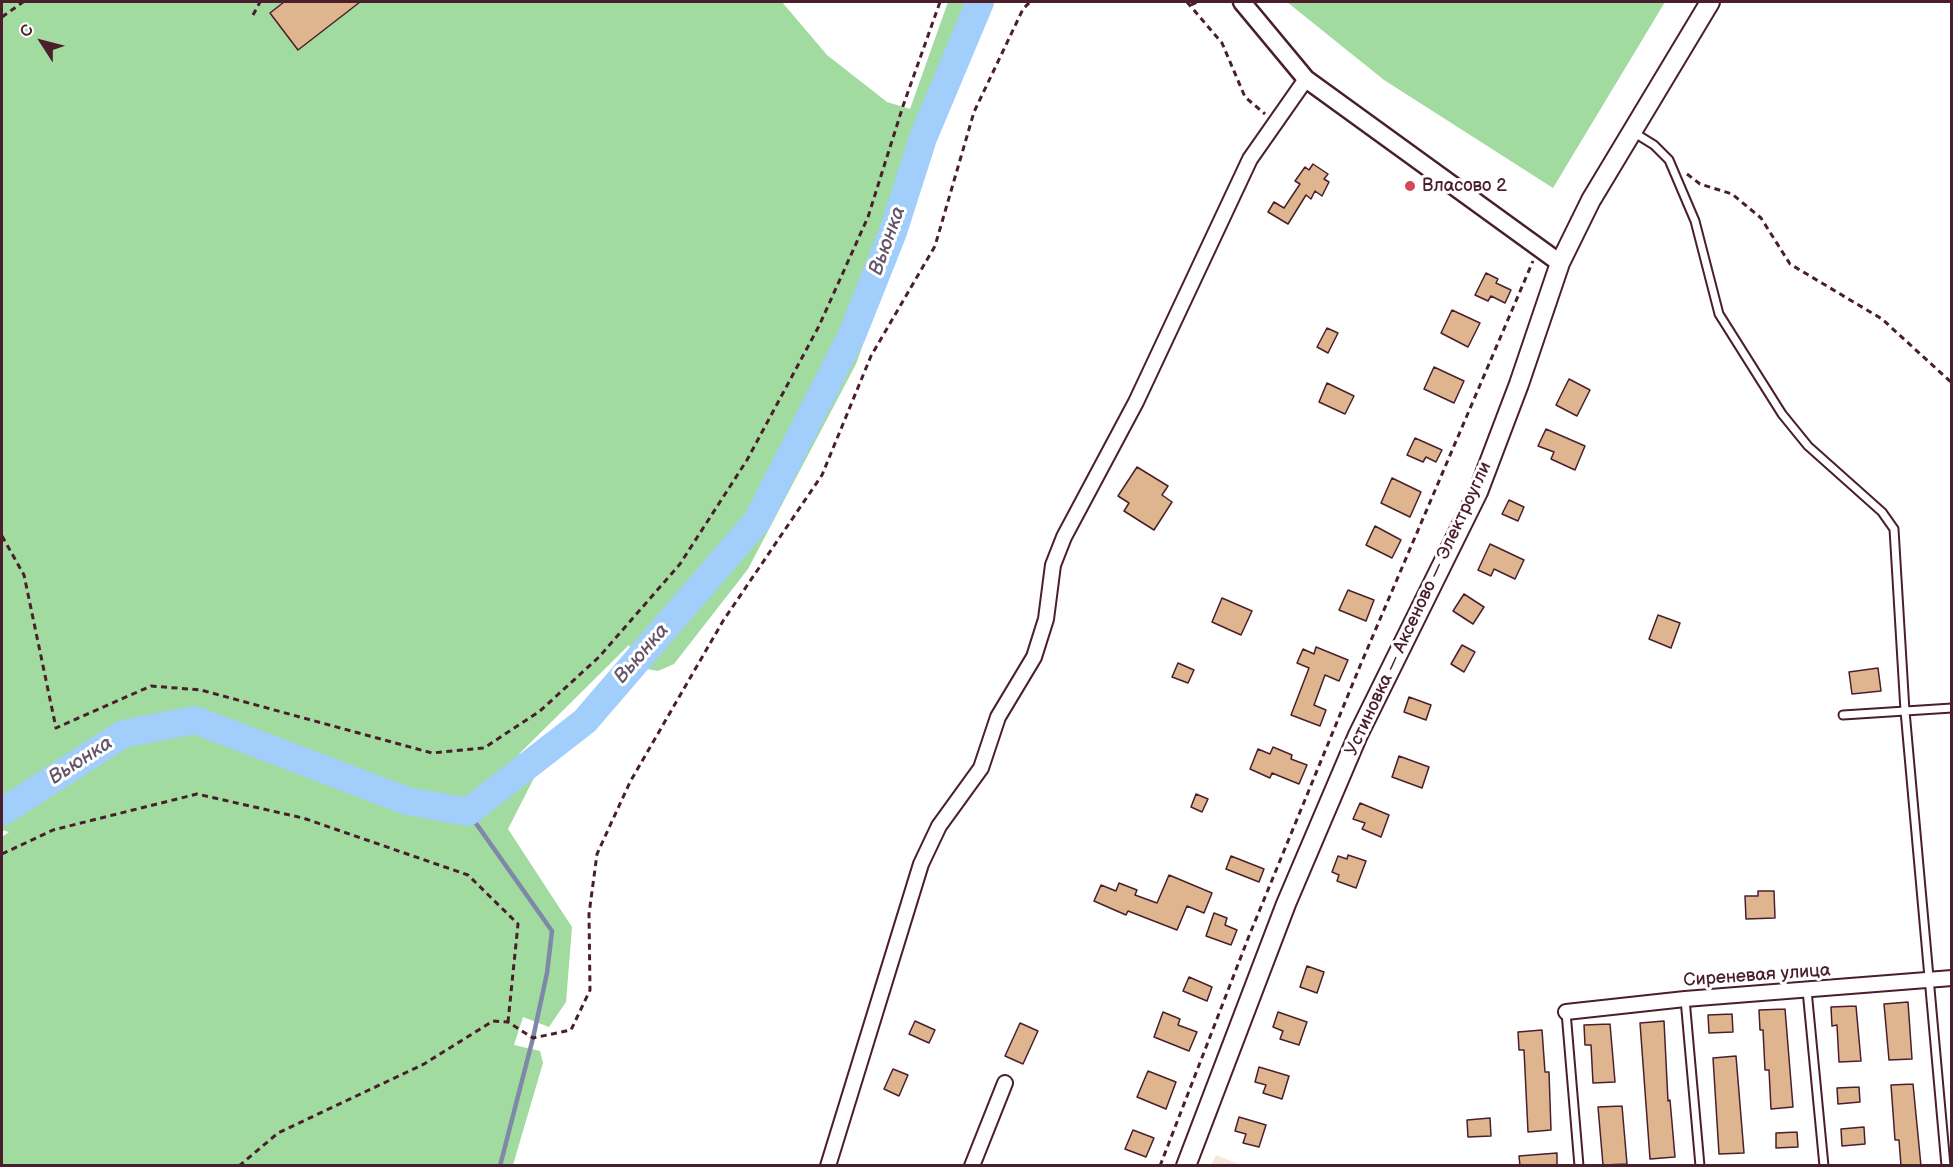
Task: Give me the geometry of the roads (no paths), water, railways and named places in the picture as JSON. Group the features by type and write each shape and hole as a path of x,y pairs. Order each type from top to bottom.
{"main road":[{"name":"Устиновка — Аксеново — Электроугли","path":"1186,1166 1286,904 1358,735 1478,492 1519,384 1560,263 1591,200 1630,131 1710,2"}],"street":[{"path":"1242,2 1306,79 1560,263"},
{"path":"828,1166 921,864 939,826 981,768 998,717 1034,657 1046,619 1053,565 1064,537 1136,402 1250,159 1274,121 1306,79"},
{"name":"Сиреневая улица","path":"1566,1012 1685,999 1952,978"},
{"path":"972,1166 1005,1083"}],"lane":[{"path":"1630,131 1654,145 1669,160 1695,221 1719,314 1782,414 1802,439 1882,512 1894,529 1905,711 1946,1166"},
{"path":"1843,715 1952,708"},
{"path":"1807,990 1824,1166"},
{"path":"1685,999 1700,1166"},
{"path":"1566,1012 1579,1166"}],"waterway":[{"name":"Вьюнка","path":"2,812 123,734 195,720 407,801 468,812 585,721 757,521 852,335 893,232 923,138 980,2"},
{"path":"468,812 552,931 547,973 533,1038 500,1166"}],"place":[{"name":"Власово 2","path":"1410,186"}]}
